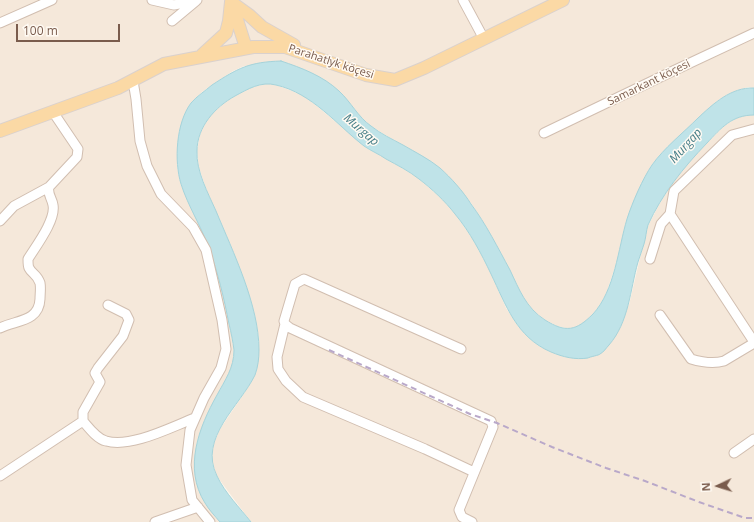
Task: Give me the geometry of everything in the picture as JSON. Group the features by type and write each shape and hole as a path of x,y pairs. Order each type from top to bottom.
{"main road":[{"name":"Parahatlyk köçesi","path":"0,131 118,88 164,64 246,48 285,46 366,75 395,80 424,68 563,0"},
{"path":"231,1 246,48"},
{"path":"201,56 226,32 229,21 231,1"},
{"path":"231,1 262,27 314,56"}],"street":[{"path":"0,23 52,0"},
{"path":"152,0 174,5 197,0"},
{"path":"172,21 197,0"},
{"path":"462,0 484,39"},
{"name":"Samarkant köçesi","path":"544,133 754,33"},
{"path":"132,81 136,99 140,141 146,166 161,194 193,227 206,250 222,320 226,349 221,368 204,398 190,430 186,465 192,500 210,522"},
{"path":"0,220 14,206 49,187 77,157 78,149 53,112"},
{"path":"650,259 661,224 670,214 674,191 732,135 754,129"},
{"path":"0,328 22,321 33,315 40,306 40,285 36,275 29,268 28,259 45,232 52,216 54,205 48,191 49,187"},
{"path":"660,315 691,359 718,363 724,361 754,342 670,214"},
{"path":"461,349 304,279 295,284 284,321 285,324 276,357 278,369 286,381 303,397 425,449 474,472"},
{"path":"0,476 82,421 83,412 100,382 95,373 123,336 129,320 126,314 108,306"},
{"path":"285,324 290,328 491,421 492,427 458,510 462,517 472,522"},
{"path":"82,421 99,438 106,442 121,442 138,441 195,418"},
{"path":"734,452 754,439"},
{"path":"155,522 198,507"}],"shaded area":[{"path":"0,0 754,0 754,88 748,87 729,94 717,101 661,154 651,166 628,217 618,258 606,294 598,308 589,318 580,326 570,329 557,326 545,320 533,311 522,297 486,227 471,203 440,168 372,127 361,118 351,105 244,66 233,71 202,92 191,103 179,134 177,167 181,185 209,247 218,274 225,300 234,350 230,374 221,387 197,441 195,459 195,474 205,503 220,522 0,522"},
{"path":"263,84 274,84 305,96 368,149 417,177 443,200 473,239 491,273 506,308 518,326 529,338 542,348 629,305 647,228 673,182 692,158 724,126 743,115 754,115 754,522 251,522 216,475 212,460 213,445 220,429 247,389 256,372 259,337 245,284 234,254 208,194 199,168 197,151 200,134 209,116 229,99 250,88"}],"water":[{"name":"Murgap","path":"281,61 326,81 343,95 362,118 371,126 427,159 444,172 457,185 482,220 528,304 545,320 559,327 565,328 576,327 587,320 600,304 611,281 627,219 641,184 652,165 662,153 710,107 730,93 746,88 754,88 754,115 739,117 728,123 717,132 681,172 666,192 648,225 645,242 635,273 625,316 616,336 600,354 588,358 578,359 565,357 539,346 521,329 507,308 470,235 451,209 438,195 411,173 364,146 313,102 289,89 276,85 265,84 255,86 245,91 221,106 208,119 200,134 197,151 198,166 203,182 237,261 250,297 255,315 259,350 255,375 223,423 213,449 213,462 220,482 251,522 220,522 210,511 198,490 194,462 199,434 204,420 228,374 234,356 234,350 223,295 212,257 181,184 177,154 179,131 186,111 193,100 212,85 229,74 244,67 260,63"}],"railway":[{"path":"329,350 470,414 497,423 552,447 699,502 745,518 754,518"}]}
